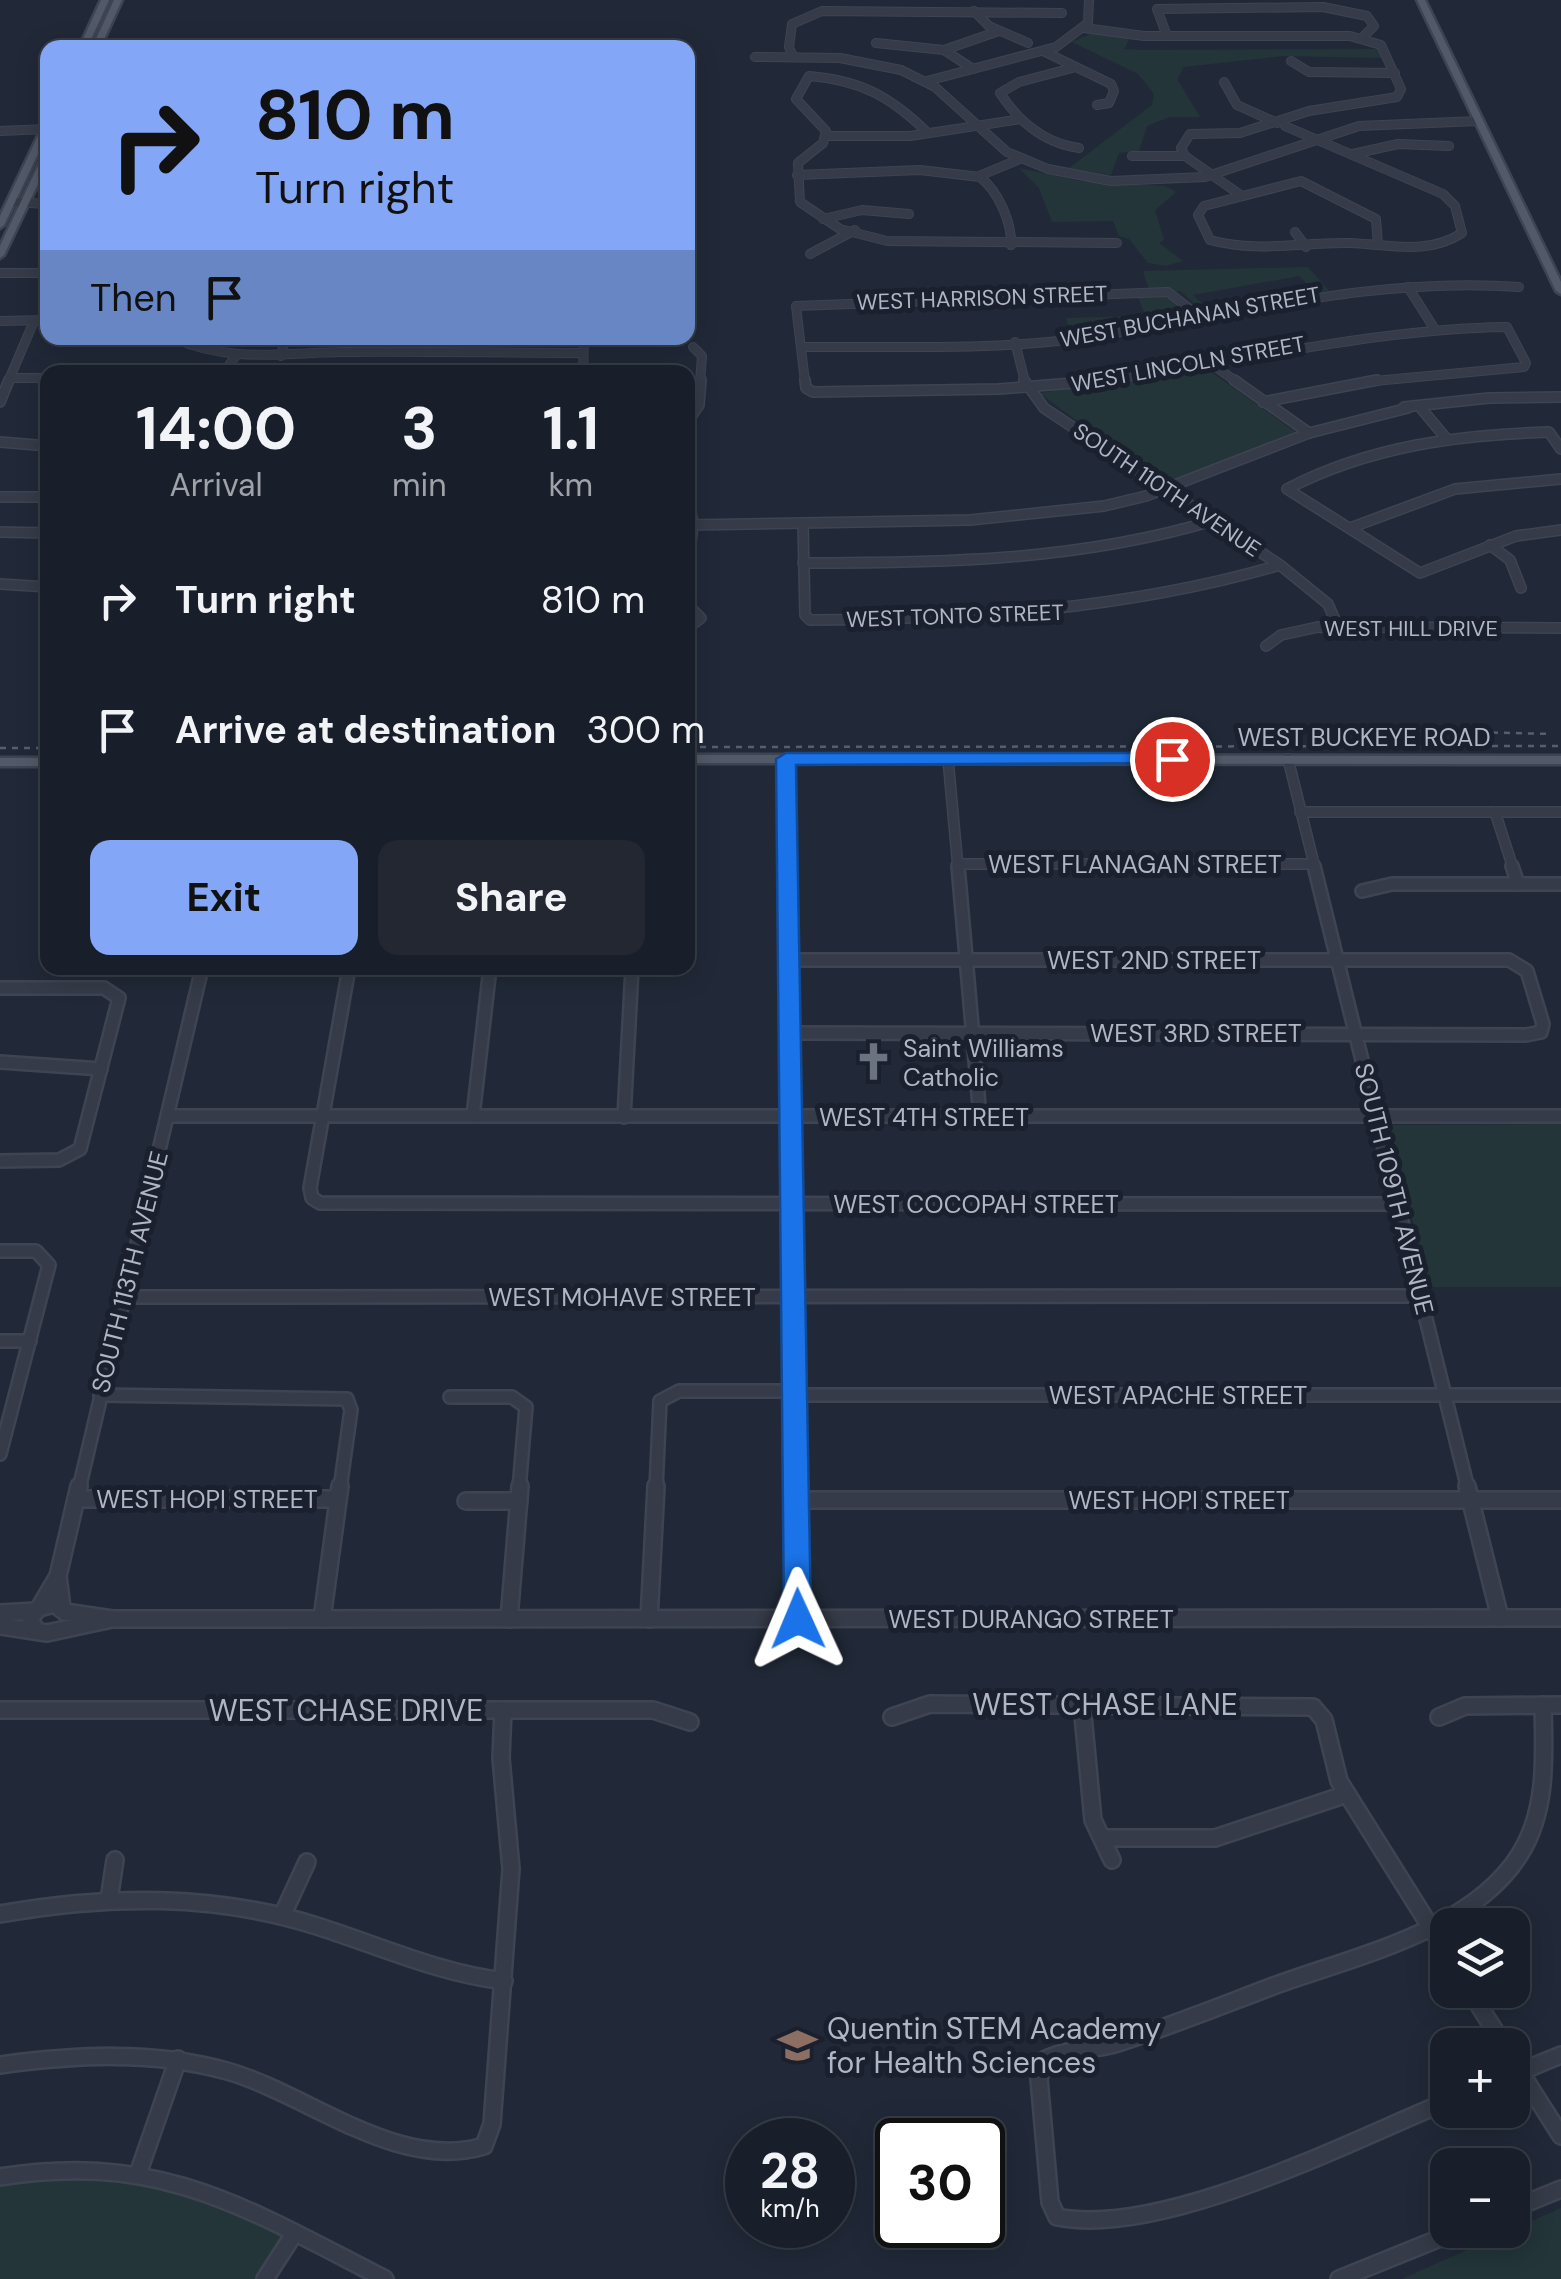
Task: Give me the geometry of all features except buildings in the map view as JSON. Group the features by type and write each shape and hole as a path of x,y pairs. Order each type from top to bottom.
{"main road":[{"path":"89,40 106,0"},
{"path":"95,40 118,0"},
{"path":"1422,0 1561,290"},
{"path":"0,225 40,142"},
{"path":"0,255 40,169"},
{"name":"WEST BUCKEYE ROAD","path":"695,759 1561,760"},
{"path":"0,762 40,762"}],"street":[{"path":"1084,28 1089,10 1085,0"},
{"path":"1168,36 1158,9 1350,10 1375,22 1362,38"},
{"path":"974,12 998,31 1028,43"},
{"path":"793,57 792,24 810,13 1062,13"},
{"path":"927,81 1043,51 1084,28 1168,36 1362,38 1381,46 1401,89 1397,97 1309,111 1227,135 1190,134 1181,148 1185,156 1242,196"},
{"path":"876,43 944,50 998,31"},
{"path":"944,50 970,70"},
{"path":"1043,51 1111,84 1114,91 1108,102 1097,106"},
{"path":"755,57 876,63 927,81 975,126 1020,159 1064,173 1127,183 1212,175 1312,138 1359,126 1406,121 1478,121"},
{"path":"1290,61 1308,72 1395,73"},
{"path":"1076,67 1002,89 1001,97 1050,142 1079,148"},
{"path":"826,136 822,123 796,99 809,76 873,86 888,94 928,133"},
{"path":"1224,82 1237,105 1353,154 1374,168 1424,183 1444,194 1455,206 1462,233 1455,240 1434,245 1232,248 1210,240 1198,215 1204,206 1301,182 1376,218 1378,245"},
{"path":"1021,118 928,133 826,136 798,163 800,202 823,218 892,243 1068,247 1117,243"},
{"path":"0,130 40,127"},
{"path":"1353,154 1398,144 1449,146"},
{"path":"1132,156 1185,156"},
{"path":"796,175 942,169 981,177 1020,159"},
{"path":"981,177 1012,231 1011,244"},
{"path":"11,202 40,203"},
{"path":"823,218 862,210 909,214"},
{"path":"810,254 855,230"},
{"path":"1295,232 1306,246"},
{"path":"0,272 40,272"},
{"path":"1408,287 1434,328"},
{"name":"WEST BUCHANAN STREET","path":"802,348 1015,342 1114,333 1322,294 1408,287 1518,287"},
{"name":"WEST HARRISON STREET","path":"802,348 797,304 1168,292 1198,315"},
{"path":"0,402 34,320"},
{"path":"0,321 40,320"},
{"name":"WEST LINCOLN STREET","path":"802,348 808,390 1106,381 1342,338 1434,328 1506,327 1524,367 1391,377 1263,402"},
{"path":"1015,342 1026,386"},
{"path":"190,345 235,356 581,353"},
{"path":"281,356 283,345"},
{"path":"582,365 583,345"},
{"path":"693,347 702,356 699,405 695,411"},
{"path":"229,365 235,356"},
{"path":"1210,363 1310,433"},
{"path":"10,378 40,378"},
{"name":"SOUTH 110TH AVENUE","path":"1026,386 1044,408 1280,566 1328,604 1338,627"},
{"path":"695,524 998,524 1063,516 1162,490 1310,433 1413,407 1561,400"},
{"path":"1413,407 1446,438"},
{"path":"1561,450 1553,433 1446,438 1382,452 1287,489 1420,573 1516,536 1561,530"},
{"path":"0,442 40,445"},
{"path":"1350,528 1455,489 1561,479"},
{"path":"0,498 40,497"},
{"path":"803,524 803,563 1035,558 1136,542 1212,521"},
{"path":"0,532 40,532"},
{"path":"1490,545 1510,560 1521,588"},
{"name":"WEST TONTO STREET","path":"803,563 806,618 1006,618 1064,613 1184,593 1280,566"},
{"path":"0,584 40,586"},
{"name":"WEST HILL DRIVE","path":"1266,646 1298,630 1338,627 1561,628"},
{"path":"786,759 798,1619"},
{"path":"948,759 980,1116"},
{"name":"SOUTH 109TH AVENUE","path":"1288,759 1500,1618"},
{"path":"1300,812 1561,812"},
{"path":"1495,812 1518,884"},
{"name":"WEST FLANAGAN STREET","path":"957,864 1313,864"},
{"path":"1362,891 1392,884 1561,884"},
{"name":"WEST 2ND STREET","path":"789,960 1519,962 1535,996 1541,1032"},
{"name":"SOUTH 113TH AVENUE","path":"37,1609 58,1576 200,975"},
{"path":"323,1117 347,975"},
{"path":"473,1116 489,975"},
{"path":"624,1116 632,975"},
{"path":"0,988 115,991 119,1002 82,1144 72,1156 0,1161"},
{"name":"WEST 3RD STREET","path":"790,1033 1541,1032"},
{"path":"0,1062 101,1069"},
{"path":"17,1077 23,1065"},
{"name":"WEST 4TH STREET","path":"168,1116 1561,1116"},
{"name":"WEST COCOPAH STREET","path":"323,1117 310,1188 315,1201 1398,1204"},
{"path":"0,1251 36,1252 46,1256 48,1270 0,1454"},
{"name":"WEST MOHAVE STREET","path":"123,1297 1420,1296"},
{"path":"0,1341 30,1341"},
{"name":"WEST APACHE STREET","path":"649,1619 657,1408 662,1397 679,1391 1561,1395"},
{"path":"100,1395 348,1399 351,1410 322,1619"},
{"path":"450,1396 522,1400 526,1411 510,1619"},
{"name":"WEST HOPI STREET","path":"76,1499 338,1499"},
{"name":"WEST HOPI STREET","path":"796,1500 1561,1500"},
{"path":"466,1501 518,1502"},
{"name":"SOUTH 113TH AVENUE","path":"58,1576 64,1610"},
{"path":"36,1631 30,1622 37,1609"},
{"path":"10,1620 37,1609 112,1619"},
{"path":"54,1631 64,1622 64,1610"},
{"name":"WEST DURANGO STREET","path":"112,1619 1561,1618"},
{"path":"10,1620 36,1631 54,1631 112,1619"},
{"name":"WEST CHASE LANE","path":"892,1717 909,1708 930,1704 1300,1704 1318,1710 1334,1768 1347,1794"},
{"path":"1082,1705 1093,1820 1112,1860"},
{"path":"1469,1908 1492,1896 1520,1868 1550,1807 1554,1778 1542,1705"},
{"path":"1439,1717 1465,1706 1561,1705"},
{"name":"WEST CHASE DRIVE","path":"0,1710 653,1710 690,1722"},
{"path":"0,2064 95,2055 178,2059 254,2079 408,2144 460,2152 484,2146 492,2124 511,1855 501,1758 503,1710"},
{"path":"1104,1838 1215,1838 1347,1794 1430,1928 1115,2044 1044,2060 1041,2098 1050,2202 1057,2217 1072,2224 1100,2222 1174,2207 1430,2107"},
{"path":"108,1900 115,1860"},
{"path":"282,1916 307,1862"},
{"path":"0,1914 108,1900 195,1902 282,1916 436,1970 504,1982"},
{"path":"1530,2064 1561,2055"},
{"path":"139,2171 178,2059"},
{"path":"1530,2091 1561,2136"},
{"path":"0,2177 71,2167 139,2171 206,2190 385,2279"},
{"path":"1530,2201 1561,2189"},
{"path":"265,2279 294,2234"},
{"path":"1339,2279 1430,2242"}],"shaded area":[{"path":"1092,33 1130,38 1124,49 1379,49 1382,58 1283,56 1184,67 1177,79 1200,117 1170,117 1147,126 1139,151 1119,153 1111,175 1069,168 1152,105 1154,94 1138,74 1072,42"},
{"path":"1019,168 1080,181 1165,186 1176,192 1155,210 1164,240 1159,243 1183,261 1166,266 1148,263 1129,239 1119,236 1113,221 1052,222 1039,188"},
{"path":"1308,267 1329,291 1317,293 1299,276 1193,295 1210,311 1204,312 1180,291 1150,292 1143,271"},
{"path":"1138,298 1174,298 1190,313 1071,336 1066,318 1146,316"},
{"path":"1207,369 1297,433 1174,481 1160,481 1039,393"},
{"path":"1561,1124 1561,1287 1429,1287 1389,1125"},
{"path":"116,2168 294,2234 265,2279 0,2279 0,2177"},
{"path":"1561,2208 1561,2279 1402,2279 1471,2248 1530,2248 1530,2222"}],"railway":[{"path":"1396,730 1551,734"},
{"path":"695,747 1561,746"},
{"path":"0,748 40,748"}],"place":[{"name":"Saint Williams Catholic","path":"873,1062"},
{"name":"Quentin STEM Academy for Health Sciences","path":"797,2045"}],"route":[{"path":"798,1619 786,759 1172,759"}]}
